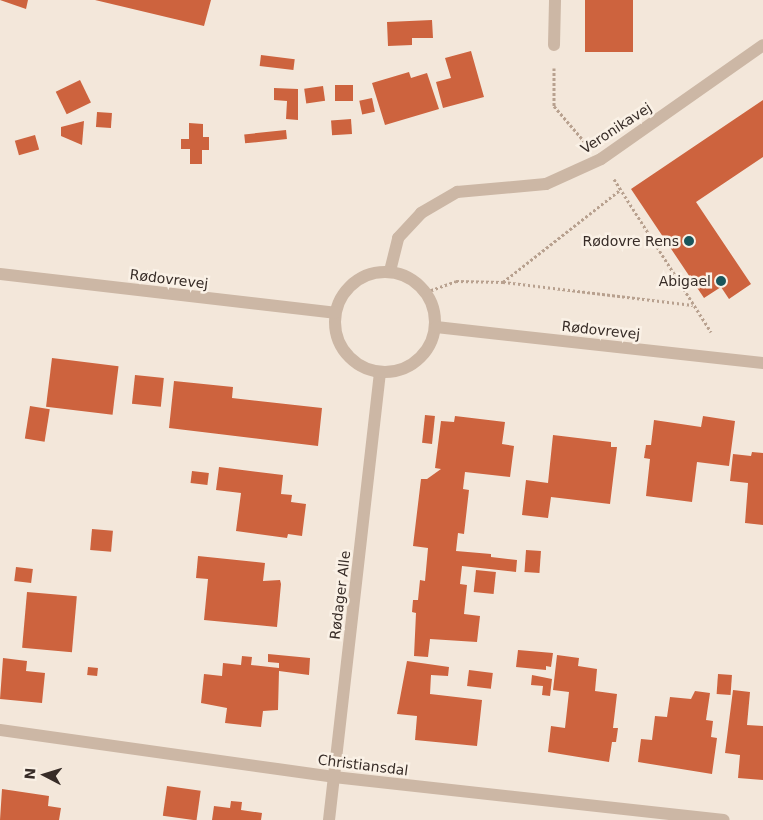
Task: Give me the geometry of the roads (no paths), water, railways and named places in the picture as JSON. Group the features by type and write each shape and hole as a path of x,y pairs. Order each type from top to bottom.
{"street":[{"path":"554,45 555,0"},
{"name":"Veronikavej","path":"390,271 398,238 421,213 457,192 546,184 601,159 763,45"},
{"path":"390,271 414,279 426,292 434,307 436,326 429,348 417,362 402,370 380,372 360,366 346,354 337,339 335,313 344,292 356,280 372,272 390,271"},
{"name":"Rødovrevej","path":"0,274 335,313"},
{"name":"Rødovrevej","path":"436,326 763,363"},
{"name":"Rødager Alle","path":"329,820 380,372"},
{"name":"Christiansdal","path":"0,730 334,777 724,820"}],"place":[{"name":"Rødovre Rens","path":"689,241"},
{"name":"Abigael","path":"721,281"}]}
